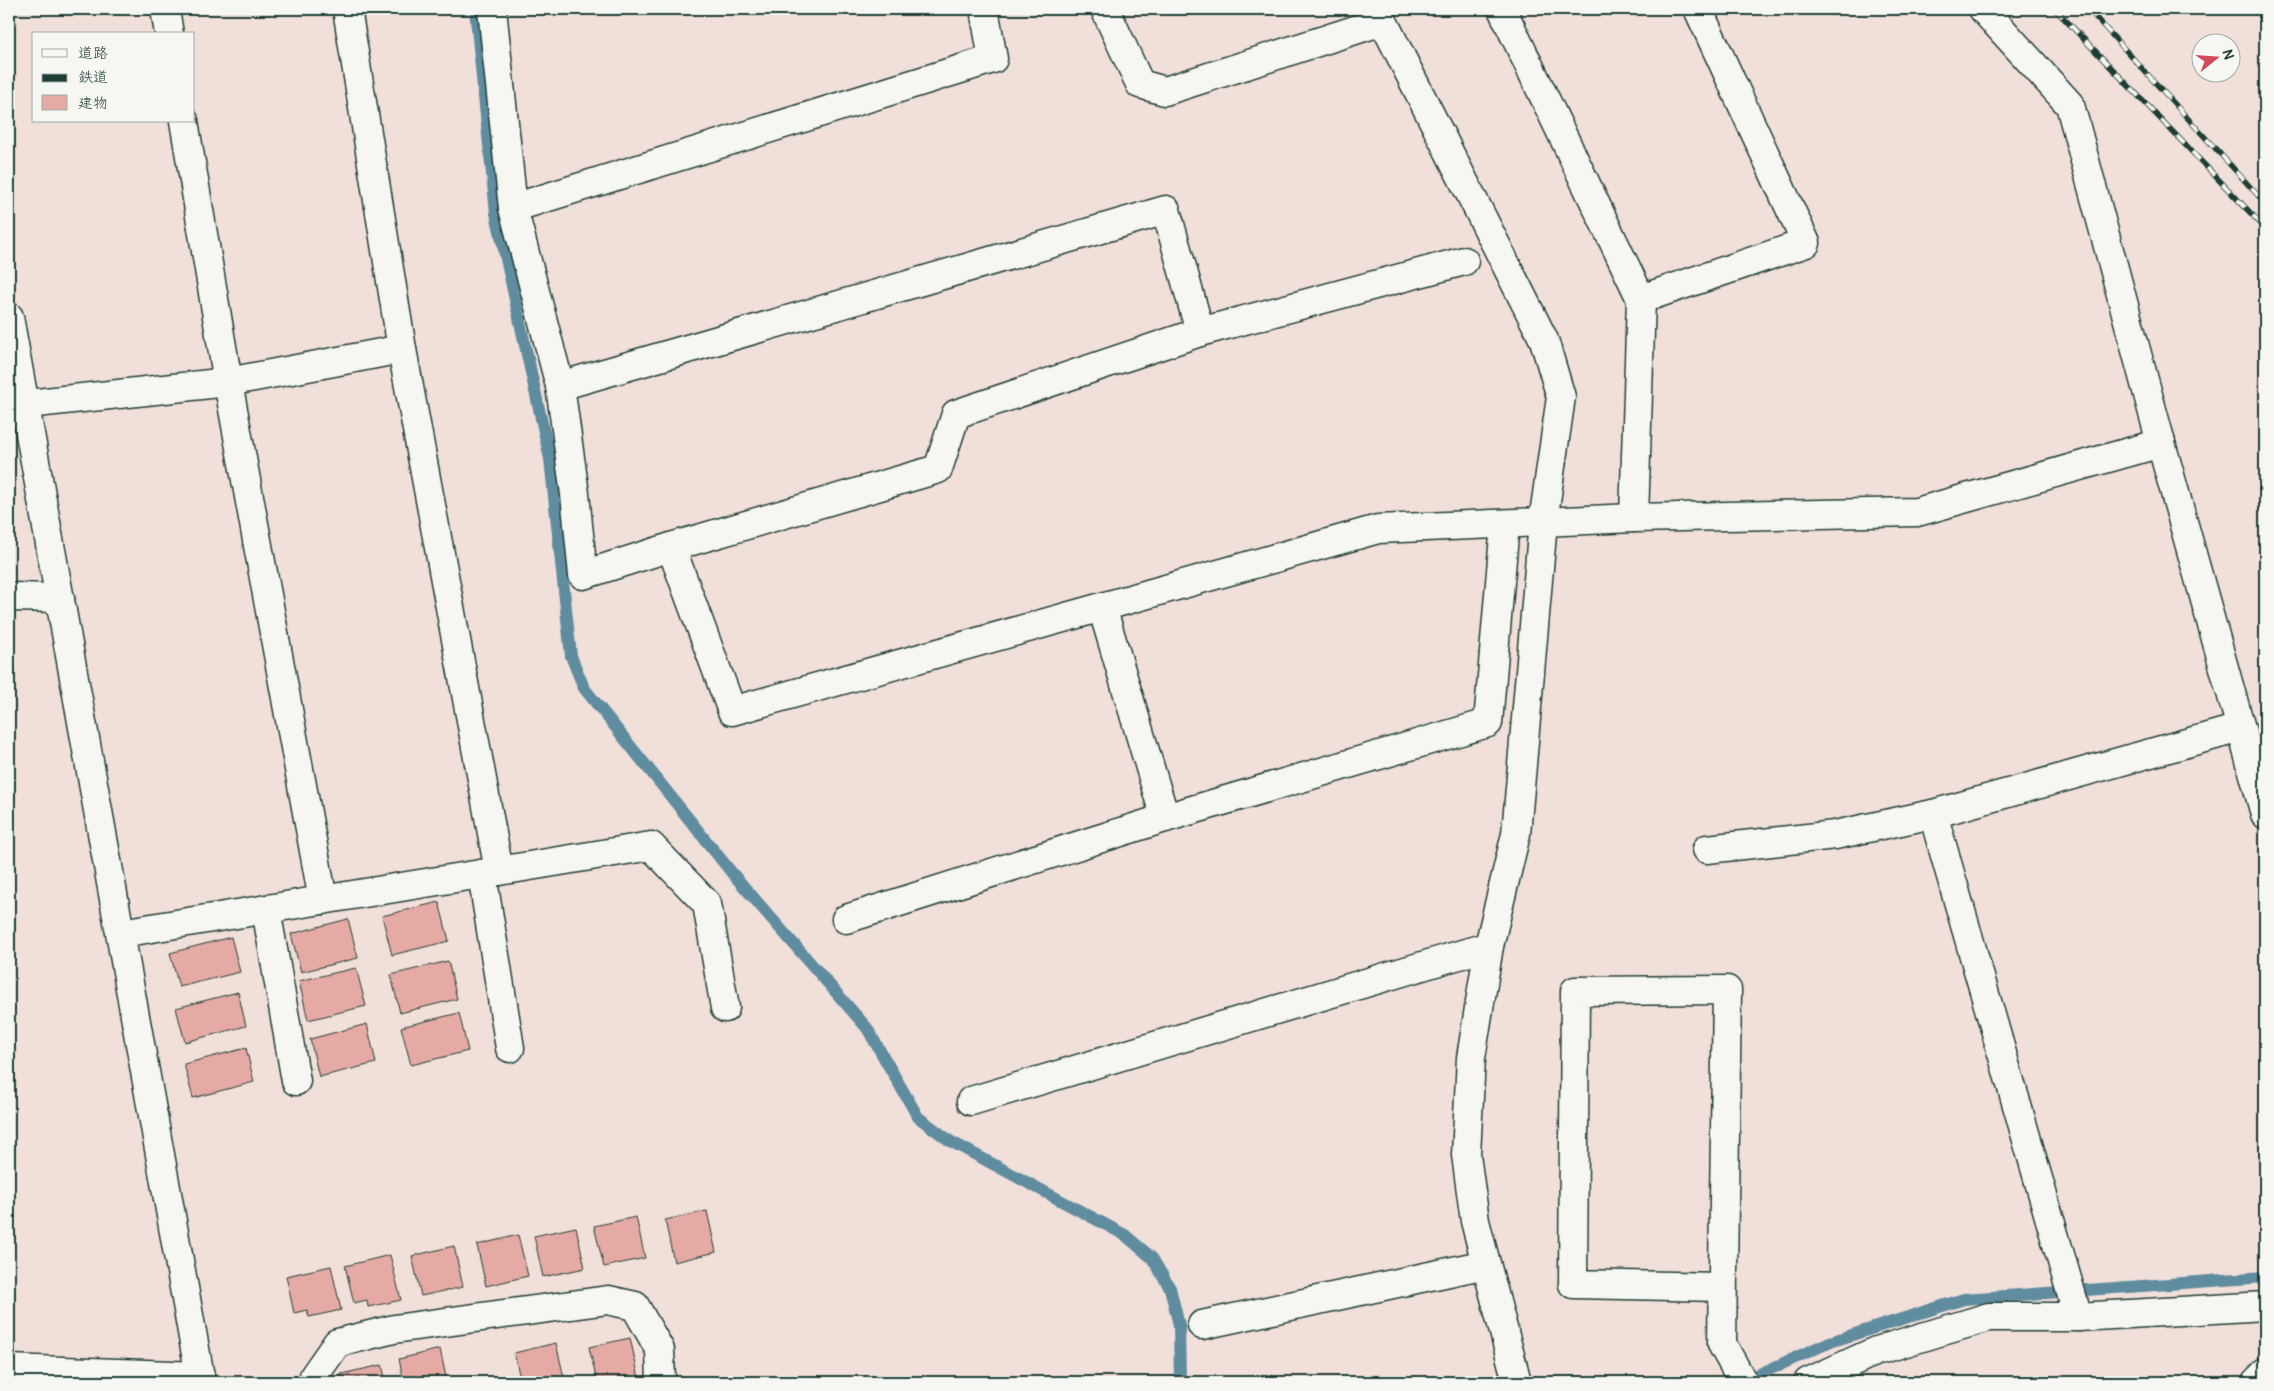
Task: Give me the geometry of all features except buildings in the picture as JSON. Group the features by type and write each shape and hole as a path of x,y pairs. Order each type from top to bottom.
{"street":[{"path":"165,9 169,32"},
{"path":"347,9 402,349 491,873 510,1048"},
{"path":"492,9 514,208 560,386 575,494 583,575 671,547 938,469 956,414 1200,332 1464,261"},
{"path":"514,208 993,59 984,9"},
{"path":"1105,9 1140,84 1165,91 1388,15 1544,340 1561,397 1543,522 1516,834 1489,946 1471,1058 1466,1155 1475,1221 1517,1382"},
{"path":"1502,9 1641,299 1634,518"},
{"path":"1641,299 1806,243 1698,9"},
{"path":"1983,9 2070,105 2161,443 2265,814"},
{"path":"184,122 228,382 323,900"},
{"path":"560,386 1166,210 1200,332"},
{"path":"9,317 17,406 60,598 200,1379 9,1369"},
{"path":"17,406 228,382 402,349"},
{"path":"671,547 732,710 1378,529 1634,518 1917,512 2161,443"},
{"path":"846,920 1165,818 1488,723 1504,524"},
{"path":"9,597 60,598"},
{"path":"1102,606 1165,818"},
{"path":"1707,849 1835,835 1934,814 2240,728"},
{"path":"1934,814 2076,1312"},
{"path":"120,933 652,846 707,904 725,1008"},
{"path":"266,909 296,1081"},
{"path":"971,1101 1489,946"},
{"path":"1722,1286 1573,1284 1575,991 1727,990 1722,1344 1739,1376"},
{"path":"1202,1325 1486,1264"},
{"path":"315,1382 314,1376 337,1343 394,1329 608,1300 634,1306 660,1350 661,1382"},
{"path":"1808,1382 1876,1351 1989,1317 2076,1312 2265,1306"},
{"path":"2256,1382 2265,1373"}],"waterway":[{"path":"475,9 496,213 550,459 571,656 584,688 732,873 867,1028 918,1117 950,1141 1125,1235 1152,1258 1170,1288 1179,1325 1180,1382"},
{"path":"1742,1382 1830,1342 1964,1299 2265,1277"}],"railway":[{"path":"2055,9 2265,228"},
{"path":"2088,9 2265,203"}]}
